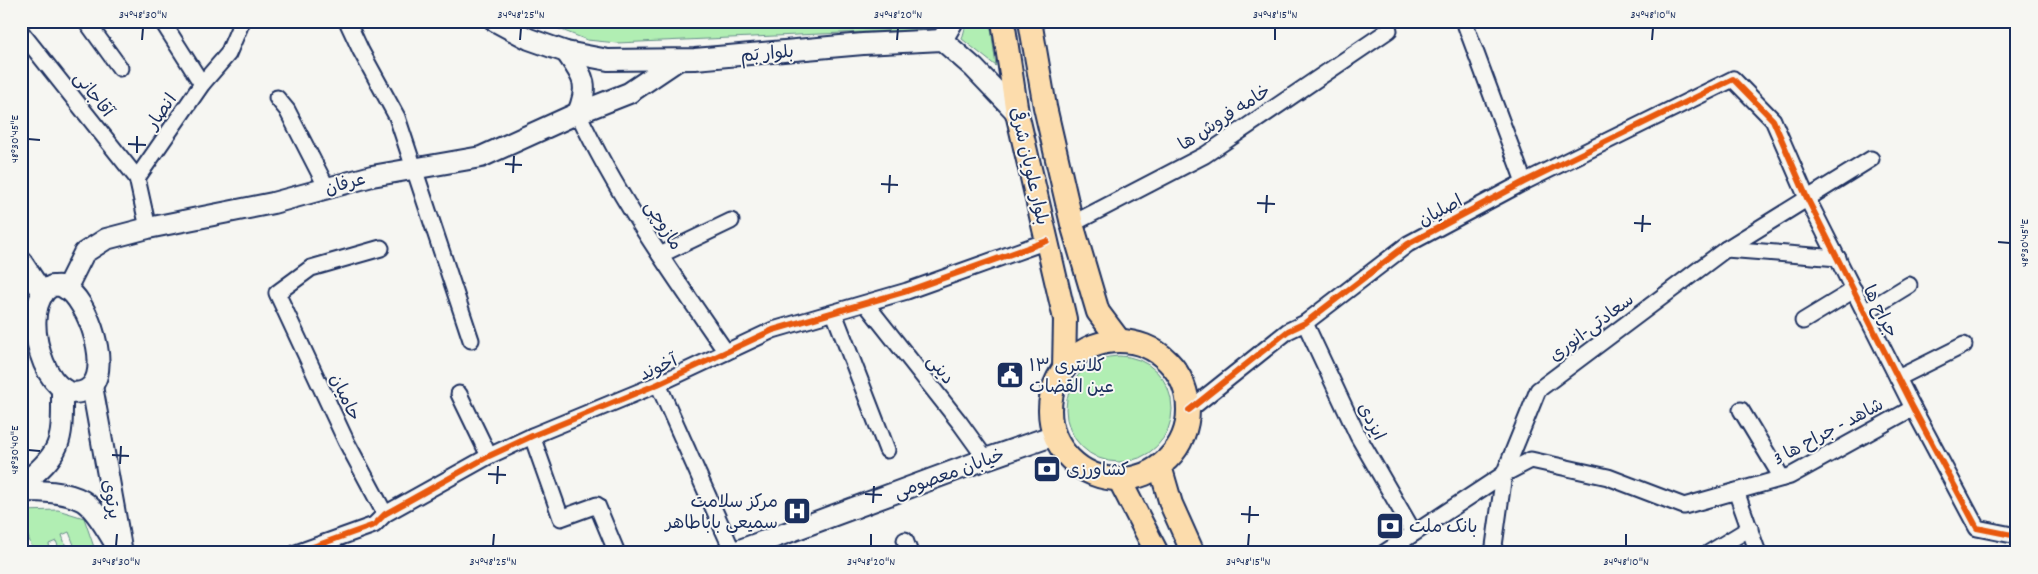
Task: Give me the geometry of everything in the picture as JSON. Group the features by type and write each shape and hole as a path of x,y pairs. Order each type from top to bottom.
{"main road":[{"name":"بلوار علویان شرقی","path":"1003,21 1017,112 1065,318 1064,369"},
{"name":"بلوار علویان شرقی","path":"1030,21 1045,107 1072,224 1098,312 1119,340"},
{"path":"1119,340 1141,344 1160,353 1175,369 1185,388 1189,410 1182,438 1175,450 1160,466 1141,476 1120,479 1098,476 1079,466 1064,450 1055,435 1051,410 1054,389 1064,369 1079,354 1092,347 1119,340"},
{"path":"1160,466 1171,504 1193,553"},
{"path":"1120,479 1157,553"}],"street":[{"path":"86,21 120,68"},
{"path":"162,21 202,84"},
{"name":"انصار","path":"137,178 202,84 228,54 242,21"},
{"path":"347,21 361,52 397,117 413,170 471,340"},
{"name":"بلوار بَم","path":"496,21 529,39 566,52 608,60 678,60 863,44 942,40"},
{"path":"953,21 949,31 942,40 974,68 1017,112"},
{"path":"1464,21 1524,182"},
{"name":"خامه فروش ها","path":"1072,224 1205,155 1389,30"},
{"name":"آقاجانی","path":"21,32 137,178"},
{"path":"566,52 584,78 584,98 578,113"},
{"name":"عرفان","path":"66,289 84,253 106,238 273,203 372,176 481,157 578,113 629,93 678,60"},
{"name":"اصلیان","path":"1189,410 1288,331 1305,323 1408,244 1524,182 1733,79"},
{"name":"جراح ها","path":"1733,79 1773,120 1807,198 1913,408 1977,528 2017,536"},
{"path":"277,98 287,110 327,188"},
{"name":"مازوچی","path":"578,113 598,156 660,255 726,352"},
{"name":"سعادتی-انوری","path":"1493,553 1504,474 1538,390 1726,248 1871,159"},
{"path":"137,178 148,228"},
{"path":"660,255 731,222"},
{"name":"آخوند","path":"296,553 324,548 374,525 384,514 489,456 532,436 658,384 773,330 866,304 1047,241"},
{"name":"حامیان","path":"381,248 310,268 277,293 346,441 384,514"},
{"path":"1726,248 1838,258"},
{"path":"21,260 34,306 38,344 43,364 54,381 70,392 86,390 92,386"},
{"path":"1865,312 1909,285"},
{"path":"34,306 46,289 52,286 63,286 66,289"},
{"name":"پرتوی","path":"66,289 79,299 91,322 98,357 97,372 92,386 121,553"},
{"path":"1803,321 1854,290"},
{"name":"دینی","path":"866,304 986,459"},
{"path":"834,313 887,450"},
{"name":"ایزدی","path":"1305,323 1358,436 1414,533"},
{"path":"1898,378 1964,345"},
{"path":"658,384 732,552"},
{"path":"21,485 44,468 55,452 62,434 62,388"},
{"path":"459,394 489,456"},
{"name":"شاهد - جراح ها 3","path":"1384,553 1504,474 1530,460 1608,477 1684,506 1790,476 1913,408"},
{"path":"1741,410 1782,478"},
{"name":"خیابان معصومی","path":"732,552 1055,435"},
{"path":"532,436 561,518 597,505 617,553"},
{"path":"21,491 47,491 83,502 103,523 121,553"},
{"path":"1736,491 1758,553"},
{"path":"1709,553 1750,528"}],"green space":[{"path":"539,21 937,21 933,29 617,43 587,40"},
{"path":"967,21 990,21 996,66 962,39"},
{"path":"1119,356 1139,360 1156,372 1168,389 1172,409 1168,429 1156,446 1139,458 1119,462 1099,458 1082,446 1070,429 1066,409 1070,389 1082,372 1099,360"},
{"path":"58,510 84,518 96,553 77,553 69,532 62,535 68,553 61,553 56,541 49,544 51,553 34,553 21,517 21,511"}],"cycle path":[{"path":"1189,410 1288,331 1305,323 1408,244 1524,182 1733,79 1773,120 1807,198 1913,408 1977,528 2017,536"},
{"path":"296,553 374,525 385,514 489,456 532,436 658,384 773,330 907,291 1047,241"}],"place":[{"name":"کلانتری ۱۳ عین القضات","path":"1010,375"},
{"name":"کشاورزی","path":"1047,469"},
{"name":"مرکز سلامت سمیعی باباطاهر","path":"797,511"},
{"name":"بانک ملت","path":"1390,526"}]}
